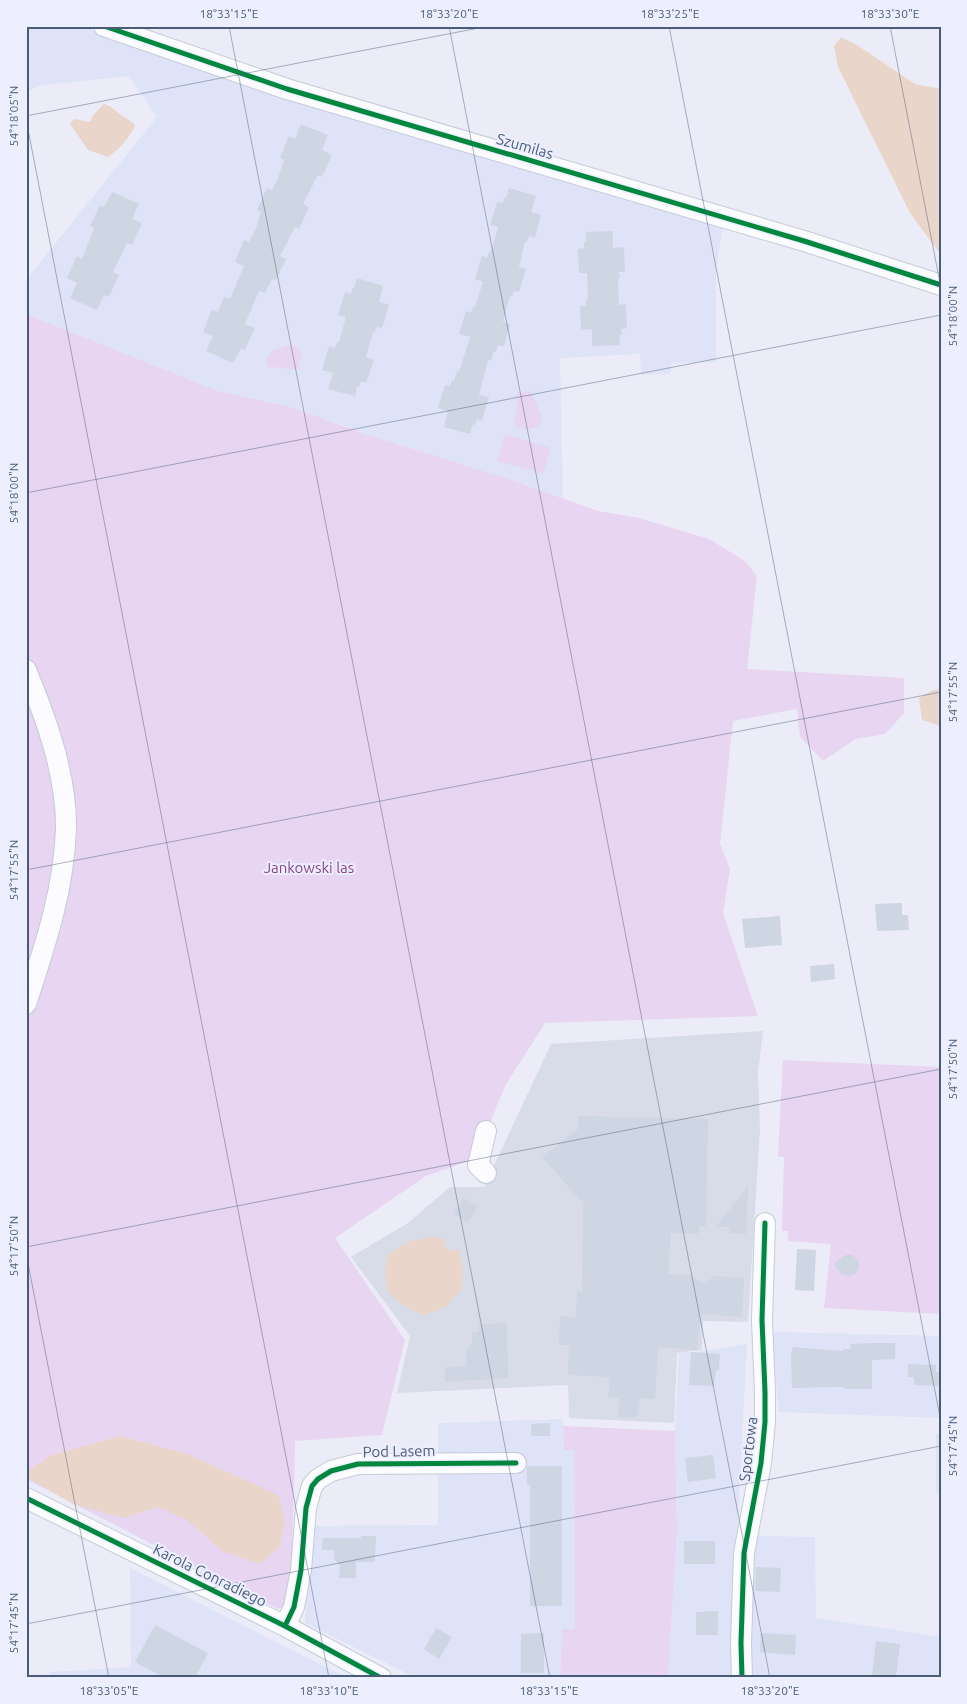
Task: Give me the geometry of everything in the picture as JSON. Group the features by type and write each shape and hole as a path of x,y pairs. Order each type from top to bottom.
{"street":[{"name":"Szumilas","path":"104,26 287,89 796,239 941,285"},
{"path":"26,670 41,707 59,771 66,827 64,863 57,902 47,942 26,1004"},
{"path":"486,1131 478,1165 486,1173"},
{"name":"Sportowa","path":"742,1678 741,1643 744,1553 761,1463 765,1422 762,1320 765,1223"},
{"name":"Pod Lasem","path":"285,1626 294,1607 301,1570 306,1508 312,1486 318,1479 331,1471 358,1464 516,1463"},
{"name":"Karola Conradiego","path":"26,1498 285,1626 381,1678"}],"shaded area":[{"path":"26,26 83,26 279,97 723,226 716,269 716,362 671,363 671,374 641,375 640,354 560,358 563,498 503,477 365,434 291,407 218,391 26,314 26,280 157,117 129,76 42,85 26,92"},
{"path":"841,37 857,45 915,84 941,89 941,255 910,213 838,67 834,46"},
{"path":"104,104 135,125 124,143 108,157 88,150 70,124 74,119 90,122 93,115"},
{"path":"941,689 941,726 922,720 919,698 933,690"},
{"path":"763,1031 758,1072 760,1130 748,1322 703,1321 702,1350 677,1353 674,1423 569,1418 568,1385 397,1393 410,1336 351,1257 408,1223 450,1187 484,1187 551,1044"},
{"path":"424,1238 443,1238 446,1248 453,1251 459,1249 463,1266 462,1288 446,1307 424,1315 404,1306 395,1299 386,1287 385,1277 387,1255 408,1242"},
{"path":"778,1332 941,1336 941,1418 779,1412 771,1335"},
{"path":"747,1344 737,1533 736,1678 668,1678 677,1530 675,1431 679,1353"},
{"path":"563,1419 564,1449 574,1449 575,1630 562,1630 560,1678 416,1678 305,1623 312,1526 438,1525 438,1423"},
{"path":"936,1434 941,1434 941,1493 936,1493"},
{"path":"120,1436 187,1454 278,1495 285,1521 279,1548 259,1564 222,1551 187,1520 159,1507 123,1518 73,1504 26,1477 26,1472 52,1455"},
{"path":"756,1536 815,1537 816,1618 941,1637 941,1678 749,1678 749,1612"},
{"path":"130,1568 347,1678 49,1678 49,1672 131,1667"}],"green space":[{"name":"Jankowski las","path":"26,314 218,391 291,407 365,434 503,477 598,511 639,518 709,539 745,561 757,576 747,669 904,678 904,713 885,734 856,739 823,761 800,737 797,709 733,721 720,844 730,869 723,913 758,1016 545,1023 505,1086 475,1159 426,1176 335,1238 405,1340 382,1435 295,1441 291,1603 278,1609 26,1479"},
{"path":"291,344 299,348 302,355 298,369 270,368 267,366 265,362 273,350"},
{"path":"529,391 535,399 541,414 541,422 536,428 532,429 515,427 517,393"},
{"path":"505,434 551,448 543,474 497,461"},
{"path":"783,1060 941,1067 941,1314 824,1308 831,1244 788,1241 788,1231 782,1231 784,1157 778,1157"},
{"path":"563,1426 675,1431 677,1530 668,1678 560,1678 562,1629 575,1629 574,1450 564,1450"}],"building":[{"path":"301,124 328,135 322,150 332,155 322,177 318,175 303,204 309,207 299,229 295,227 280,256 286,259 276,280 272,279 265,293 259,291 245,324 255,328 245,350 241,348 233,363 206,351 213,336 203,332 212,310 218,312 224,297 230,299 244,266 235,262 244,240 249,242 256,228 261,212 257,210 267,188 272,190 278,178 284,160 280,158 289,136 295,139"},
{"path":"509,188 536,196 531,212 541,215 535,238 529,236 527,242 525,242 519,267 526,269 519,292 514,291 512,297 510,296 503,322 510,324 504,347 498,345 491,361 488,360 479,395 489,397 482,421 477,419 475,425 473,424 470,434 444,427 448,411 438,408 445,385 450,386 452,380 454,381 457,371 459,372 470,337 459,334 466,311 471,313 473,307 475,307 483,282 475,279 482,256 487,258 489,252 491,252 498,227 490,225 497,202 503,203"},
{"path":"112,192 139,204 132,219 142,223 132,245 127,243 113,272 119,275 109,297 104,295 97,310 70,298 77,283 67,278 77,256 82,259 94,228 90,226 100,205 104,207"},
{"path":"613,231 613,248 624,247 625,272 619,272 620,278 618,278 619,305 626,304 627,328 621,329 622,335 619,335 620,345 592,346 592,329 581,330 580,306 586,306 586,299 588,299 587,273 579,273 578,249 584,248 586,232"},
{"path":"357,278 383,286 379,302 389,305 382,328 377,327 375,332 373,332 366,357 374,360 366,383 361,381 359,387 357,386 355,396 328,389 333,373 322,370 329,346 335,348 337,342 339,342 346,317 338,315 345,292 351,294"},
{"path":"902,903 902,915 908,915 909,930 877,931 875,904"},
{"path":"780,916 782,945 745,948 742,919"},
{"path":"834,964 835,979 811,982 810,966"},
{"path":"578,1116 708,1119 706,1226 699,1226 698,1234 671,1233 668,1274 693,1276 702,1284 715,1276 744,1278 742,1317 701,1314 697,1350 658,1347 655,1399 640,1398 638,1414 634,1418 618,1417 619,1398 608,1397 610,1377 568,1375 569,1345 559,1345 560,1316 576,1317 577,1292 582,1292 583,1203 542,1157 578,1129"},
{"path":"748,1186 746,1234 729,1233 730,1227 716,1227"},
{"path":"464,1198 478,1206 468,1223 454,1214"},
{"path":"797,1249 816,1250 814,1291 795,1290"},
{"path":"845,1255 852,1255 858,1260 859,1268 851,1276 842,1275 834,1264"},
{"path":"507,1323 508,1378 445,1382 445,1367 466,1366 466,1352 472,1342 472,1332 479,1332 479,1324"},
{"path":"895,1343 895,1359 872,1360 872,1389 844,1389 844,1387 792,1388 791,1356 793,1347 843,1351 843,1349 851,1349 851,1344"},
{"path":"691,1352 720,1354 719,1370 716,1370 714,1386 689,1385"},
{"path":"908,1364 936,1365 936,1372 941,1372 941,1386 914,1385 914,1377 908,1377"},
{"path":"550,1423 550,1436 531,1436 531,1424"},
{"path":"713,1455 716,1478 688,1482 685,1458"},
{"path":"527,1466 562,1466 562,1606 530,1606 530,1485 527,1485"},
{"path":"361,1536 376,1536 375,1562 356,1562 356,1578 339,1578 340,1565 334,1559 334,1550 322,1550 323,1538 361,1538"},
{"path":"684,1541 715,1541 715,1564 684,1564"},
{"path":"756,1567 781,1568 780,1592 755,1591"},
{"path":"718,1611 718,1635 696,1635 696,1612"},
{"path":"155,1625 208,1653 195,1678 165,1678 135,1662"},
{"path":"436,1628 452,1637 439,1659 424,1649"},
{"path":"544,1633 544,1673 521,1673 521,1634"},
{"path":"761,1633 796,1635 795,1655 760,1652"},
{"path":"876,1641 900,1644 896,1678 872,1675"}],"cycle path":[{"path":"104,26 287,89 804,241 941,285"},
{"path":"742,1678 741,1643 744,1553 761,1463 765,1422 762,1320 765,1223"},
{"path":"285,1626 294,1607 301,1570 306,1508 312,1486 318,1479 331,1471 358,1464 516,1463"},
{"path":"26,1498 285,1626 381,1678"}]}
